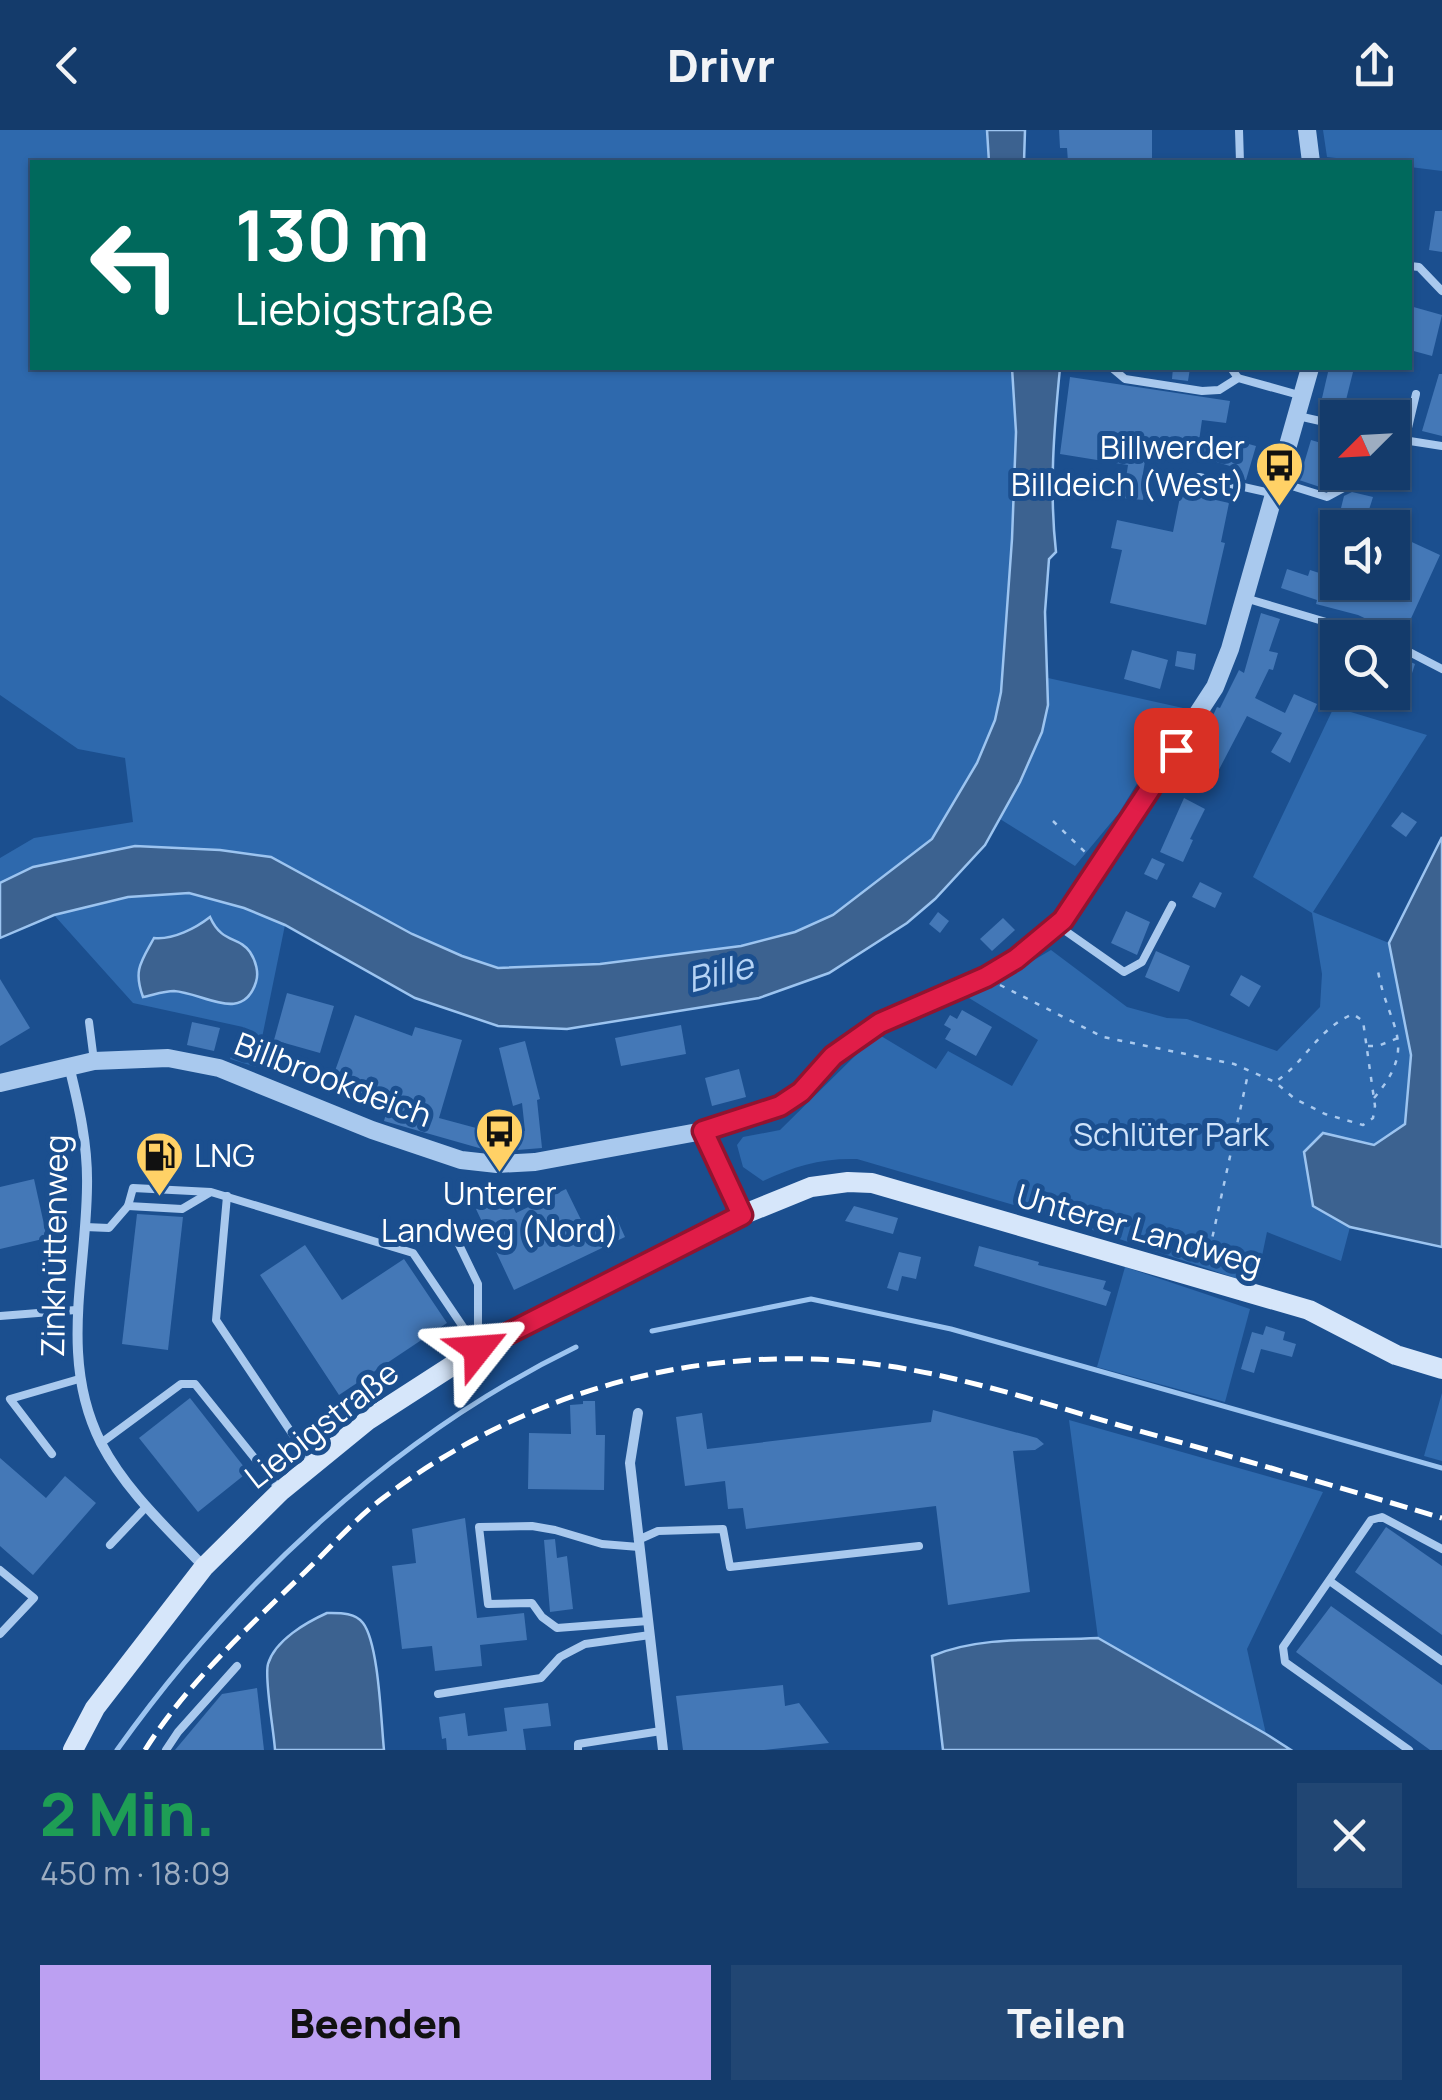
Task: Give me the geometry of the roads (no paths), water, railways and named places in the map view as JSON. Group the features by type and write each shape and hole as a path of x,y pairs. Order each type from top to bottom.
{"main road":[{"name":"Unterer Landweg","path":"812,1186 872,1184 1309,1310 1396,1355 1442,1369"},
{"name":"Liebigstraße","path":"73,1750 94,1708 204,1567 281,1491 368,1420 478,1349 742,1215 812,1186"}],"street":[{"path":"1307,130 1312,160"},
{"name":"Billbrookdeich","path":"0,1084 94,1061 168,1058 219,1068 372,1130 461,1160 535,1162 703,1131 780,1106 801,1092 833,1056 880,1023 986,977 1058,925 1215,687 1245,598 1310,370"},
{"name":"Zinkhüttenweg","path":"69,1065 87,1156 85,1227 76,1310 79,1379 101,1443 146,1507 204,1567"},
{"path":"703,1131 742,1215"},
{"path":"638,1413 630,1464 663,1750"}],"lane":[{"path":"1239,130 1240,160"},
{"path":"1412,266 1419,267 1442,291"},
{"path":"1114,370 1125,379 1202,391 1219,390 1238,378"},
{"path":"1232,370 1238,378 1304,396"},
{"path":"1410,419 1416,394"},
{"path":"1298,416 1320,421"},
{"path":"1410,441 1442,446"},
{"path":"1199,477 1327,497 1338,490"},
{"path":"1245,598 1320,620"},
{"path":"1410,653 1442,668"},
{"path":"1058,925 1124,972 1142,962 1172,905"},
{"path":"89,1022 94,1061"},
{"path":"85,1227 110,1228 128,1206 133,1188 211,1192 413,1252 478,1349"},
{"path":"128,1206 182,1209 211,1192"},
{"path":"227,1196 216,1320 312,1464"},
{"path":"450,1226 478,1284 478,1349"},
{"path":"0,1316 76,1310"},
{"path":"52,1454 10,1399 79,1379"},
{"path":"101,1443 182,1384 195,1384 281,1491"},
{"path":"110,1545 146,1507"},
{"path":"1409,1750 1285,1662 1282,1648 1371,1520 1382,1516 1442,1549"},
{"path":"648,1621 557,1628 532,1603 488,1604 479,1527 532,1526 602,1544 639,1543 658,1531 723,1529 730,1567 919,1546"},
{"path":"0,1570 34,1598 0,1634"},
{"path":"1331,1582 1442,1661"},
{"path":"438,1694 540,1678 560,1658 585,1644 650,1634"},
{"path":"166,1750 237,1666"},
{"path":"578,1750 578,1744 661,1732"}],"water":[{"path":"987,130 1025,130 1024,160 989,160"},
{"name":"Bille","path":"1012,370 1060,370 1053,483 1056,552 1049,559 1045,612 1048,705 1042,732 985,845 907,923 829,973 759,998 567,1029 498,1026 415,998 285,925 244,908 189,893 128,897 54,915 0,938 0,883 33,867 135,846 271,857 412,934 498,968 600,964 741,946 795,932 833,915 932,839 977,763 995,720 1001,692 1016,432"},
{"path":"1442,837 1442,1247 1350,1227 1313,1206 1304,1152 1323,1133 1374,1145 1405,1124 1411,1055 1389,943"},
{"path":"210,917 220,932 246,947 252,956 257,975 250,995 232,1004 174,991 143,997 139,973 154,938 184,932"},
{"path":"327,1613 356,1617 368,1633 376,1665 384,1750 275,1750 268,1664 284,1640"},
{"path":"1098,1638 1291,1750 943,1750 932,1656 992,1642"}],"waterway":[{"path":"652,1331 811,1299 951,1329 1442,1468"},
{"path":"117,1750 212,1630 322,1520 444,1424 576,1347"}],"railway":[{"path":"145,1750 220,1656 383,1498 438,1461 556,1402 619,1382 683,1368 748,1360 815,1359 942,1376 1442,1518"}],"place":[{"name":"Billwerder Billdeich (West)","path":"1280,508"},
{"name":"Unterer Landweg (Nord)","path":"500,1174"},
{"name":"LNG","path":"159,1198"}],"park label":[{"name":"Schlüter Park","path":"1171,1135"}]}
